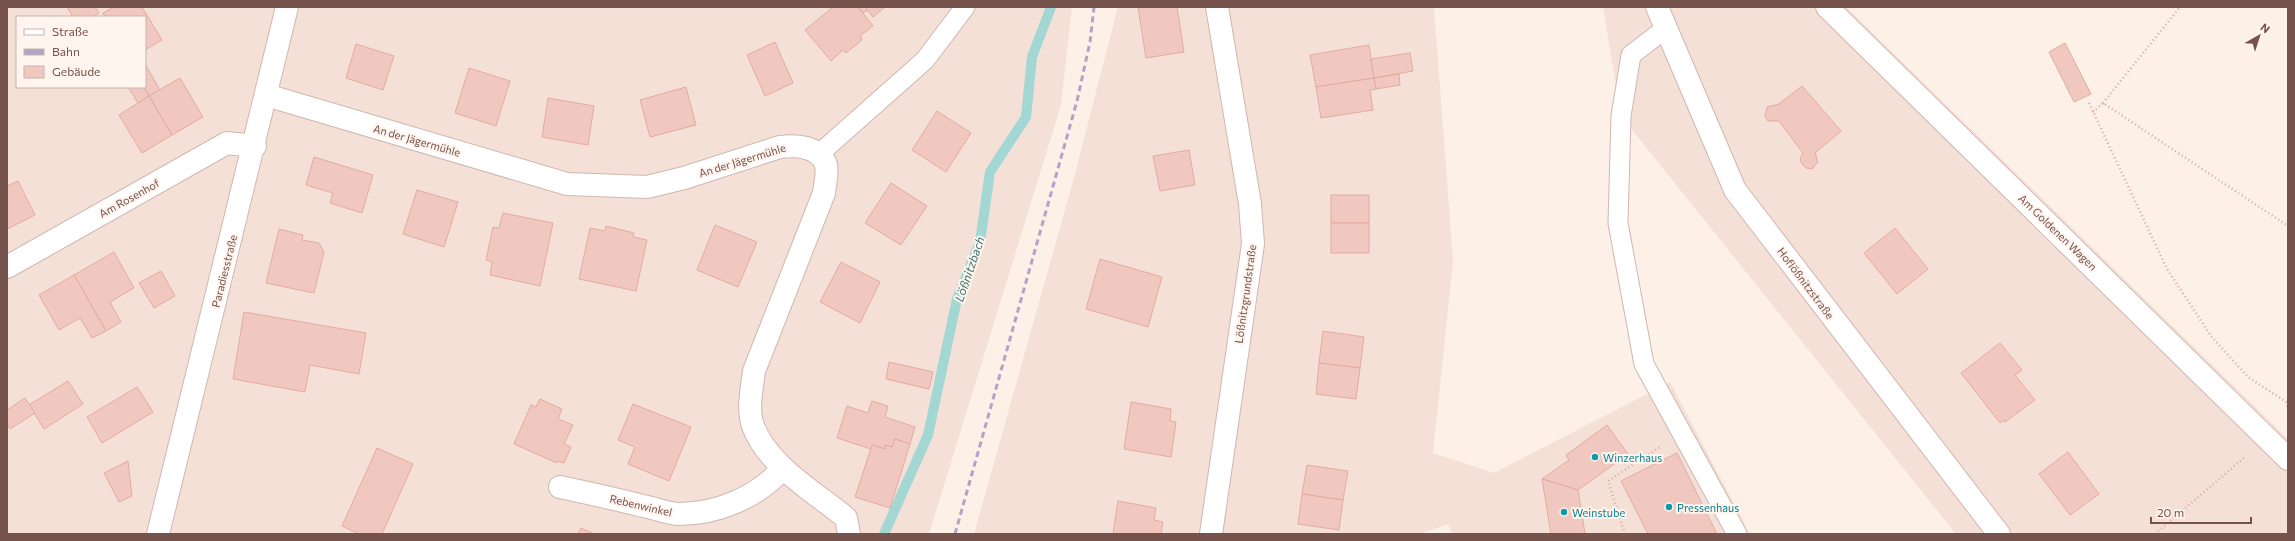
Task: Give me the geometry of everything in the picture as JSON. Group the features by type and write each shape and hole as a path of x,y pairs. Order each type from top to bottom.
{"street":[{"name":"Paradiesstraße","path":"158,534 287,7"},
{"name":"Lößnitzgrundstraße","path":"1211,534 1253,244 1250,204 1217,7"},
{"name":"Hoflößnitzstraße","path":"1657,7 1665,30 1735,190 1999,534"},
{"name":"Am Goldenen Wagen","path":"1827,7 2288,459"},
{"name":"An der Jägermühle","path":"266,95 567,184 605,187 646,187 684,178 780,147 794,145 819,154"},
{"name":"Am Rosenhof","path":"7,267 227,143 254,146"},
{"path":"819,154 826,164 824,193 754,371 750,399 753,425 764,447 782,468 846,518 849,534"},
{"name":"Rebenwinkel","path":"560,487 678,514 708,511 732,503 758,491 774,478 782,468"}],"lane":[{"path":"819,154 925,60 965,7"},
{"path":"1665,30 1631,56 1621,116 1618,223 1644,364 1737,534"}],"path":[{"path":"2093,112 2103,103 2180,7"},
{"path":"2089,103 2167,269 2206,329 2248,377 2286,402 2288,409"},
{"path":"2103,103 2288,226"},
{"path":"1625,534 1608,481 1664,444 1672,413"},
{"path":"2155,534 2246,457"}],"shaded area":[{"path":"7,7 1072,7 1061,105 929,534 7,534"},
{"path":"1118,7 1434,7 1453,261 1433,453 1494,473 1670,382 1750,534 1452,534 1448,524 1420,534 974,534 1072,185"},
{"path":"1603,7 1846,7 2288,439 2288,534 1956,534 1621,116"}],"building":[{"path":"67,7 95,7 99,13 94,16 72,16"},
{"path":"114,7 142,7 162,40 146,49 146,16 104,16 103,13"},
{"path":"833,7 858,7 873,26 860,36 862,40 846,53 843,50 831,61 805,30"},
{"path":"858,7 865,7 868,10 863,13"},
{"path":"865,7 885,7 873,17"},
{"path":"1138,7 1177,7 1184,52 1146,58"},
{"path":"775,42 793,83 765,96 747,55"},
{"path":"2065,43 2091,94 2074,102 2049,52"},
{"path":"356,44 394,56 383,90 346,78"},
{"path":"1369,45 1374,78 1316,87 1310,55"},
{"path":"1410,53 1413,71 1374,78 1371,59"},
{"path":"146,66 160,90 149,96 145,88 146,88"},
{"path":"469,68 510,81 496,126 455,113"},
{"path":"1399,74 1400,85 1376,89 1374,78"},
{"path":"180,78 203,117 172,135 149,96"},
{"path":"1374,78 1376,89 1370,90 1373,110 1321,118 1316,87"},
{"path":"1802,86 1841,131 1815,153 1818,162 1812,169 1806,168 1802,164 1800,159 1803,153 1779,121 1768,121 1765,116 1767,107 1779,104"},
{"path":"686,87 696,125 650,137 640,100"},
{"path":"129,88 145,88 149,96 138,103"},
{"path":"149,96 172,135 142,153 119,115"},
{"path":"548,98 594,106 588,145 542,137"},
{"path":"937,111 971,133 946,172 912,150"},
{"path":"1189,150 1195,185 1160,191 1153,156"},
{"path":"314,157 373,175 362,213 330,203 333,193 306,185"},
{"path":"18,181 35,215 7,229 7,186"},
{"path":"891,183 927,206 901,245 865,223"},
{"path":"417,190 458,202 444,247 403,234"},
{"path":"1331,195 1369,195 1369,223 1331,223"},
{"path":"503,213 553,223 540,286 490,275 492,262 486,260 493,227 499,228"},
{"path":"1331,223 1369,223 1369,253 1331,253"},
{"path":"715,225 757,242 738,287 697,270"},
{"path":"606,226 634,233 633,237 647,240 636,291 579,279 590,228 605,231"},
{"path":"1895,228 1928,269 1897,294 1864,253"},
{"path":"279,229 303,235 302,240 319,243 324,252 314,293 266,283"},
{"path":"114,252 134,288 110,302 121,322 106,331 74,275"},
{"path":"1100,259 1162,277 1148,327 1086,309"},
{"path":"841,262 880,282 860,323 820,302"},
{"path":"161,271 175,296 154,308 139,283"},
{"path":"74,275 106,331 92,338 80,318 59,330 39,295"},
{"path":"244,312 366,333 359,374 310,365 305,392 233,379"},
{"path":"1323,331 1364,337 1360,368 1319,363"},
{"path":"2000,343 2022,370 2015,375 2035,400 2005,422 2004,420 2000,423 1961,373"},
{"path":"889,362 933,372 929,389 886,379"},
{"path":"1319,363 1360,368 1356,399 1316,394"},
{"path":"68,381 83,404 44,429 29,405"},
{"path":"137,387 153,412 102,443 87,417"},
{"path":"25,398 35,413 10,429 7,424 7,410"},
{"path":"540,399 562,409 558,419 573,425 564,444 571,447 564,463 558,461 557,463 514,444 531,405 536,407"},
{"path":"872,401 888,406 885,417 915,427 910,444 895,439 892,447 885,445 885,449 872,445 871,449 837,438 847,406 868,413"},
{"path":"1131,402 1171,409 1170,421 1176,422 1171,457 1124,449"},
{"path":"633,404 691,427 669,481 628,464 635,447 618,440"},
{"name":"Winzerhaus","path":"1607,425 1628,454 1578,490 1542,479 1569,460 1566,455"},
{"path":"895,439 910,444 890,508 855,497 872,445 885,449 885,445 892,447"},
{"path":"377,448 413,464 382,534 359,534 342,526"},
{"path":"2068,452 2099,494 2070,515 2039,474"},
{"name":"Pressenhaus","path":"1677,453 1717,534 1648,534 1621,481"},
{"path":"128,461 132,496 119,502 104,473"},
{"path":"1307,465 1348,471 1343,500 1302,494"},
{"name":"Weinstube","path":"1542,479 1578,490 1585,534 1551,534"},
{"path":"1302,494 1343,500 1339,530 1298,524"},
{"path":"1118,501 1156,508 1154,520 1163,522 1161,534 1113,534"},
{"path":"581,528 594,534 578,534"}],"waterway":[{"name":"Lößnitzbach","path":"884,534 928,435 957,299 980,242 990,172 1026,117 1032,57 1051,7"}],"railway":[{"path":"955,534 1077,101 1090,42 1094,7"}],"place":[{"name":"Winzerhaus","path":"1595,457"},
{"name":"Pressenhaus","path":"1669,507"},
{"name":"Weinstube","path":"1564,512"}]}
